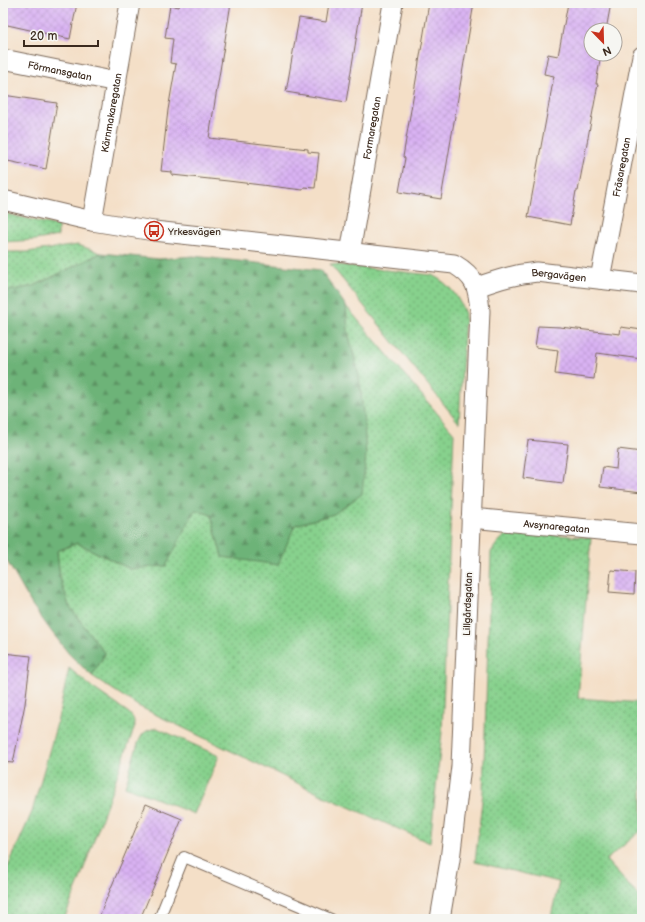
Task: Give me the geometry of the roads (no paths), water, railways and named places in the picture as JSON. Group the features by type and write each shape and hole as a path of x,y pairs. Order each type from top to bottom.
{"street":[{"name":"Kärnmakaregatan","path":"92,221 130,3"},
{"name":"Formaregatan","path":"350,253 393,3"},
{"name":"Fräsaregatan","path":"600,279 642,56"},
{"name":"Förmansgatan","path":"3,59 117,82"},
{"path":"3,200 92,221 154,232 454,264 464,270 473,279 477,288"},
{"name":"Bergavägen","path":"477,288 500,278 537,272 642,284"},
{"name":"Lillgårdsgatan","path":"440,919 450,860 461,766 480,311 477,288"},
{"name":"Avsynaregatan","path":"471,518 642,534"}],"lane":[{"path":"159,919 184,857 331,919"}],"place":[{"name":"Yrkesvägen","path":"154,231"}]}
